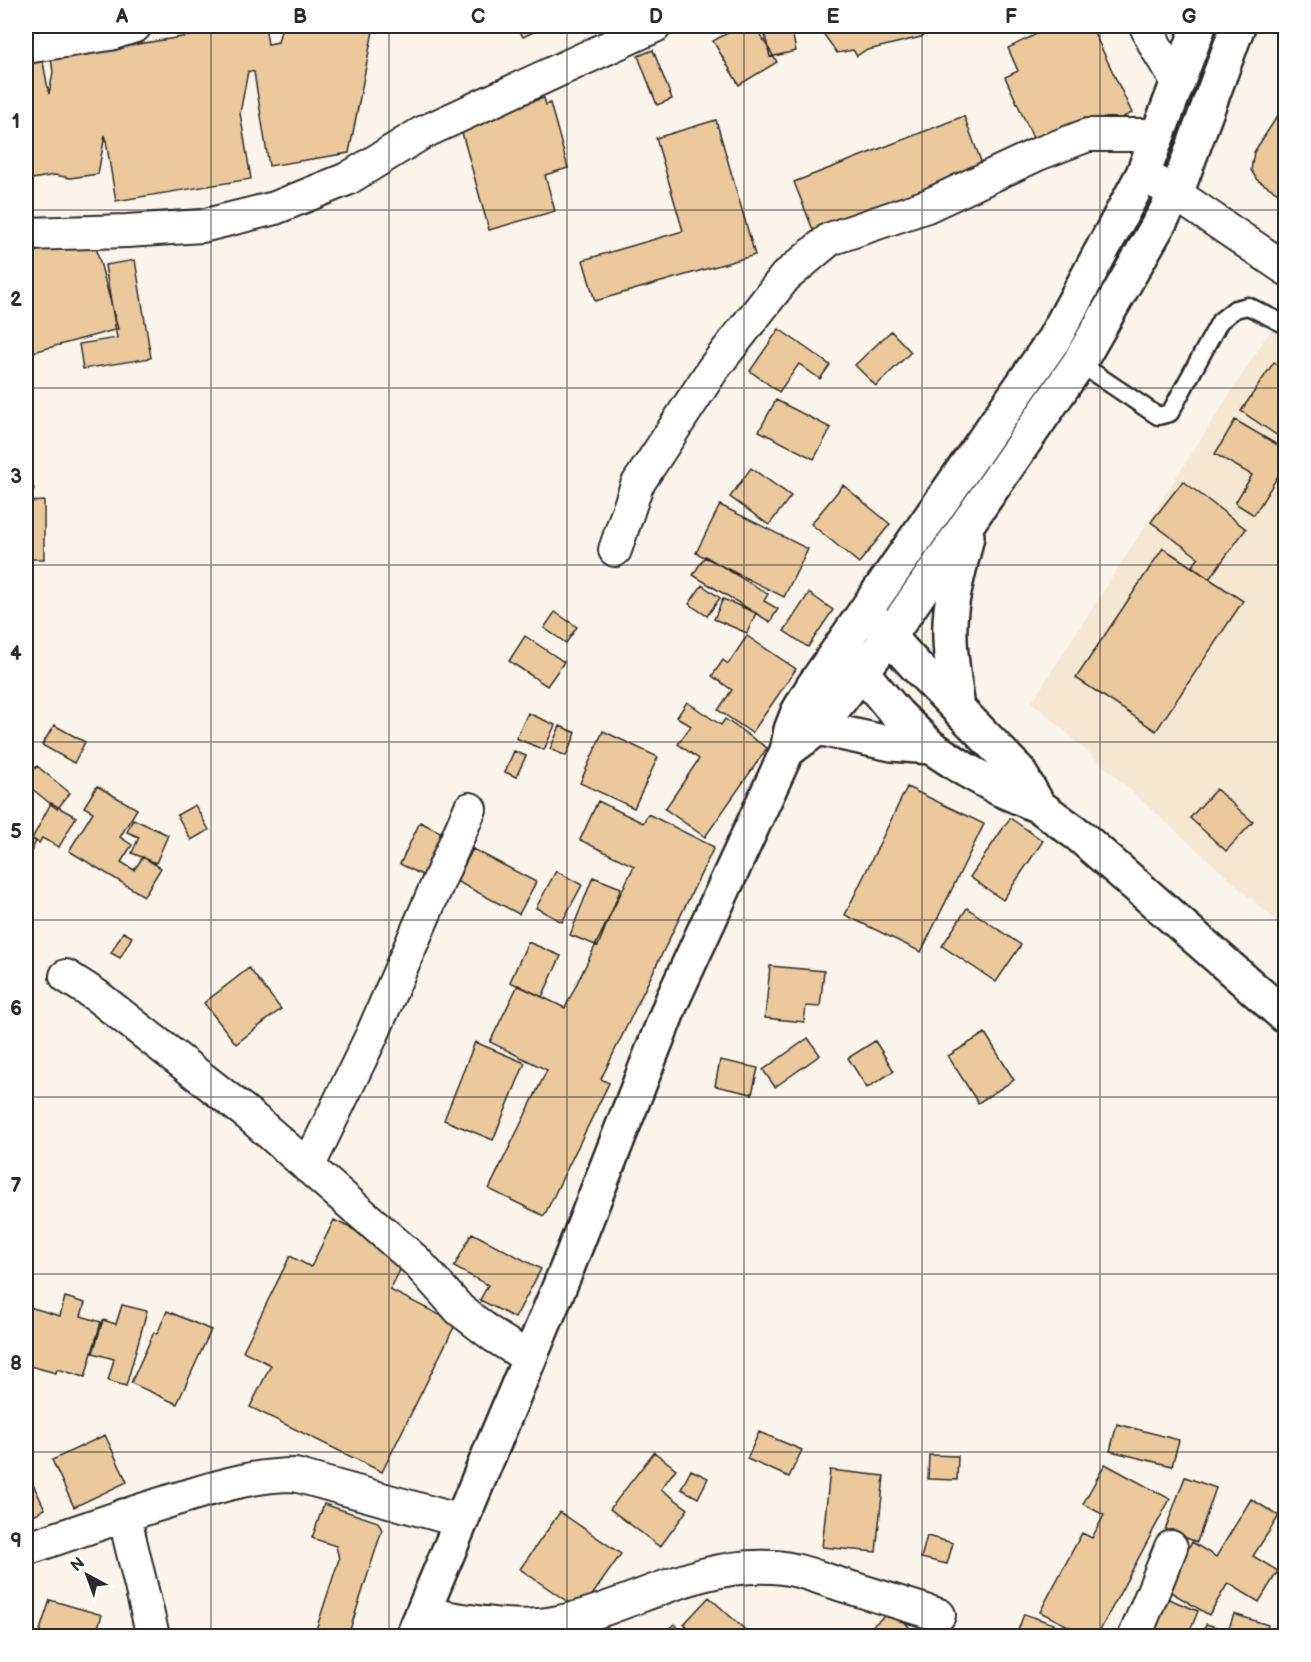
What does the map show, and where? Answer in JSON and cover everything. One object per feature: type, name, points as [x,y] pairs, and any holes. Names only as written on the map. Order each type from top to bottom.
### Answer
[{"type":"main road","points":[[417,1625],[566,1270],[672,1001],[787,751],[798,712],[840,646],[1054,339],[1143,174],[1199,26]]},
{"type":"main road","points":[[787,751],[818,728],[889,637],[1079,363],[1176,194],[1238,26]]},
{"type":"main road","points":[[958,709],[950,647],[951,610],[970,521]]},
{"type":"main road","points":[[866,609],[889,637],[1018,770],[1039,806]]},
{"type":"main road","points":[[840,646],[897,714],[931,747],[1000,789],[1039,806],[1080,836],[1286,1017]]},
{"type":"main road","points":[[818,728],[892,744],[931,747]]},
{"type":"street","points":[[26,47],[110,34],[135,26]]},
{"type":"street","points":[[26,234],[202,226],[275,208],[347,179],[422,133],[655,26]]},
{"type":"street","points":[[1146,26],[1177,81]]},
{"type":"street","points":[[615,550],[637,485],[713,369],[785,277],[830,239],[927,206],[1038,154],[1088,135],[1158,135]]},
{"type":"street","points":[[1143,174],[1286,269]]},
{"type":"street","points":[[308,1167],[372,1035],[470,809]]},
{"type":"street","points":[[66,976],[97,996],[249,1115],[416,1261],[460,1310],[494,1336],[529,1358]]},
{"type":"street","points":[[26,1549],[124,1515],[237,1481],[269,1475],[295,1476],[461,1521]]},
{"type":"street","points":[[124,1515],[153,1636]]},
{"type":"street","points":[[1135,1636],[1171,1546]]},
{"type":"street","points":[[417,1625],[550,1623],[579,1617],[690,1578],[728,1569],[772,1567],[797,1570],[939,1615]]},
{"type":"lane","points":[[1079,363],[1158,416],[1163,416],[1170,413],[1220,321],[1235,309],[1248,306],[1286,325]]},
{"type":"shaded area","points":[[1285,310],[1285,929],[1032,702]]},
{"type":"building","points":[[223,26],[265,26],[268,44],[278,42],[282,26],[374,26],[349,153],[269,166],[254,72],[248,71],[240,113],[251,179],[116,201],[105,135],[98,174],[70,178],[55,175],[26,180],[26,48],[40,46],[49,94],[53,72],[51,58],[194,35],[195,30]]},
{"type":"building","points":[[517,26],[546,26],[523,37]]},
{"type":"building","points":[[740,26],[755,26],[777,62],[739,85],[713,41]]},
{"type":"building","points":[[763,26],[791,26],[796,51],[770,57]]},
{"type":"building","points":[[818,26],[937,26],[921,37],[864,51],[857,56],[853,50],[837,53]]},
{"type":"building","points":[[1009,26],[1029,26],[1013,33]]},
{"type":"building","points":[[1038,26],[1091,26],[1132,113],[1041,155],[1005,77],[1018,71],[1008,48],[1041,32]]},
{"type":"building","points":[[653,50],[672,99],[657,105],[638,56]]},
{"type":"building","points":[[544,98],[546,105],[550,103],[568,168],[545,175],[555,211],[489,230],[459,122]]},
{"type":"building","points":[[1286,103],[1286,198],[1257,180],[1251,170],[1254,152]]},
{"type":"building","points":[[964,116],[988,180],[819,245],[794,182]]},
{"type":"building","points":[[716,120],[755,255],[595,301],[583,260],[683,231],[656,138]]},
{"type":"building","points":[[93,236],[118,329],[26,354],[26,254]]},
{"type":"building","points":[[135,260],[151,358],[83,369],[79,344],[117,338],[105,265]]},
{"type":"building","points":[[779,329],[830,365],[820,379],[799,364],[779,392],[750,371]]},
{"type":"building","points":[[891,331],[911,352],[876,386],[855,365]]},
{"type":"building","points":[[1274,362],[1286,370],[1286,426],[1278,436],[1241,411]]},
{"type":"building","points":[[776,400],[831,428],[814,459],[759,431]]},
{"type":"building","points":[[1235,420],[1286,450],[1286,463],[1254,515],[1235,503],[1252,475],[1215,454]]},
{"type":"building","points":[[26,464],[34,489],[26,492]]},
{"type":"building","points":[[751,468],[791,496],[769,525],[730,497]]},
{"type":"building","points":[[1183,481],[1246,529],[1209,579],[1192,566],[1199,558],[1151,522]]},
{"type":"building","points":[[843,485],[890,524],[859,563],[811,524]]},
{"type":"building","points":[[44,501],[44,559],[26,559],[26,502]]},
{"type":"building","points":[[720,505],[808,549],[784,597],[696,553]]},
{"type":"building","points":[[1163,548],[1243,601],[1156,731],[1076,678]]},
{"type":"building","points":[[705,556],[768,594],[764,601],[778,609],[770,622],[693,575]]},
{"type":"building","points":[[702,585],[720,598],[707,616],[689,604]]},
{"type":"building","points":[[809,593],[833,610],[808,647],[784,631]]},
{"type":"building","points":[[723,599],[756,613],[747,633],[714,619]]},
{"type":"building","points":[[555,612],[577,627],[566,643],[544,628]]},
{"type":"building","points":[[525,636],[564,662],[547,686],[509,661]]},
{"type":"building","points":[[747,636],[796,669],[752,733],[718,710],[732,690],[712,676],[723,660],[728,664]]},
{"type":"building","points":[[687,702],[721,725],[725,719],[767,748],[705,837],[665,809],[699,759],[678,744],[691,726],[677,717]]},
{"type":"building","points":[[528,713],[555,725],[544,750],[516,738]]},
{"type":"building","points":[[54,725],[85,742],[74,763],[42,745]]},
{"type":"building","points":[[560,726],[576,733],[566,756],[550,749]]},
{"type":"building","points":[[603,731],[658,757],[634,808],[580,783]]},
{"type":"building","points":[[514,751],[526,756],[516,777],[505,772]]},
{"type":"building","points":[[37,766],[70,793],[57,809],[26,784],[26,779]]},
{"type":"building","points":[[97,786],[137,809],[120,837],[132,845],[121,862],[134,870],[143,857],[161,868],[144,896],[69,851],[93,812],[84,807]]},
{"type":"building","points":[[907,787],[984,824],[921,952],[845,915]]},
{"type":"building","points":[[1216,789],[1253,822],[1226,851],[1190,818]]},
{"type":"building","points":[[598,801],[643,823],[648,814],[714,847],[601,1079],[609,1083],[544,1216],[489,1189],[547,1070],[490,1042],[518,985],[565,1008],[634,866],[580,840]]},
{"type":"building","points":[[51,803],[76,817],[59,847],[42,838],[39,843],[32,839]]},
{"type":"building","points":[[195,805],[209,830],[191,840],[177,815]]},
{"type":"building","points":[[1010,818],[1043,841],[1003,900],[970,877]]},
{"type":"building","points":[[133,819],[168,835],[156,863],[132,853],[139,837],[127,832]]},
{"type":"building","points":[[420,822],[448,836],[438,883],[400,864]]},
{"type":"building","points":[[26,835],[36,841],[26,862]]},
{"type":"building","points":[[473,849],[536,882],[519,914],[456,881]]},
{"type":"building","points":[[556,871],[582,885],[562,922],[536,908]]},
{"type":"building","points":[[593,877],[621,888],[598,946],[570,935]]},
{"type":"building","points":[[967,908],[1021,945],[996,982],[942,946]]},
{"type":"building","points":[[123,932],[132,937],[120,958],[111,953]]},
{"type":"building","points":[[528,942],[561,956],[542,997],[510,982]]},
{"type":"building","points":[[770,966],[824,971],[820,1007],[806,1006],[804,1022],[765,1018]]},
{"type":"building","points":[[249,968],[281,1009],[236,1044],[204,1003]]},
{"type":"building","points":[[985,1033],[1014,1080],[978,1103],[948,1056]]},
{"type":"building","points":[[808,1038],[820,1055],[775,1087],[763,1070]]},
{"type":"building","points":[[875,1041],[894,1071],[867,1088],[848,1058]]},
{"type":"building","points":[[475,1042],[525,1063],[493,1140],[444,1120]]},
{"type":"building","points":[[720,1060],[758,1068],[752,1094],[715,1086]]},
{"type":"building","points":[[334,1220],[407,1256],[390,1290],[456,1323],[382,1472],[250,1407],[271,1365],[243,1351],[290,1256],[311,1267]]},
{"type":"building","points":[[472,1233],[541,1269],[515,1318],[480,1300],[488,1285],[454,1267]]},
{"type":"building","points":[[65,1297],[85,1303],[81,1316],[101,1322],[85,1377],[57,1369],[56,1373],[26,1365],[26,1306],[60,1316]]},
{"type":"building","points":[[122,1305],[147,1311],[126,1386],[108,1381],[114,1359],[93,1353],[103,1320],[116,1324]]},
{"type":"building","points":[[167,1311],[211,1330],[177,1404],[131,1383],[154,1332],[157,1334]]},
{"type":"building","points":[[1117,1424],[1179,1440],[1172,1466],[1110,1451]]},
{"type":"building","points":[[759,1432],[802,1450],[789,1477],[747,1459]]},
{"type":"building","points":[[105,1435],[127,1482],[74,1507],[52,1460]]},
{"type":"building","points":[[654,1452],[676,1469],[661,1489],[688,1509],[660,1547],[610,1509]]},
{"type":"building","points":[[929,1455],[958,1456],[957,1480],[928,1479]]},
{"type":"building","points":[[1105,1464],[1170,1499],[1097,1636],[1088,1636],[1040,1612],[1082,1533],[1092,1538],[1104,1515],[1083,1504]]},
{"type":"building","points":[[26,1470],[45,1509],[26,1519]]},
{"type":"building","points":[[691,1470],[708,1478],[698,1498],[681,1489]]},
{"type":"building","points":[[830,1470],[884,1476],[876,1552],[822,1547]]},
{"type":"building","points":[[1185,1477],[1216,1488],[1197,1542],[1165,1530]]},
{"type":"building","points":[[1251,1499],[1279,1516],[1253,1556],[1278,1571],[1259,1602],[1228,1583],[1209,1615],[1164,1588],[1192,1542],[1216,1557]]},
{"type":"building","points":[[324,1504],[378,1522],[382,1530],[348,1636],[314,1636],[339,1559],[336,1546],[312,1538]]},
{"type":"building","points":[[560,1512],[621,1554],[581,1611],[520,1569]]},
{"type":"building","points":[[927,1536],[953,1543],[947,1564],[921,1558]]},
{"type":"building","points":[[1159,1595],[1198,1611],[1188,1636],[1142,1636]]},
{"type":"building","points":[[709,1597],[752,1636],[698,1636],[684,1624]]},
{"type":"building","points":[[50,1600],[102,1615],[95,1636],[38,1636]]},
{"type":"building","points":[[893,1609],[917,1636],[860,1636]]},
{"type":"building","points":[[1024,1614],[1089,1636],[1016,1636]]},
{"type":"building","points":[[1234,1614],[1268,1625],[1264,1636],[1226,1636]]},
{"type":"building","points":[[674,1624],[686,1636],[661,1636]]},
{"type":"building","points":[[1206,1624],[1226,1630],[1224,1636],[1202,1636]]}]
